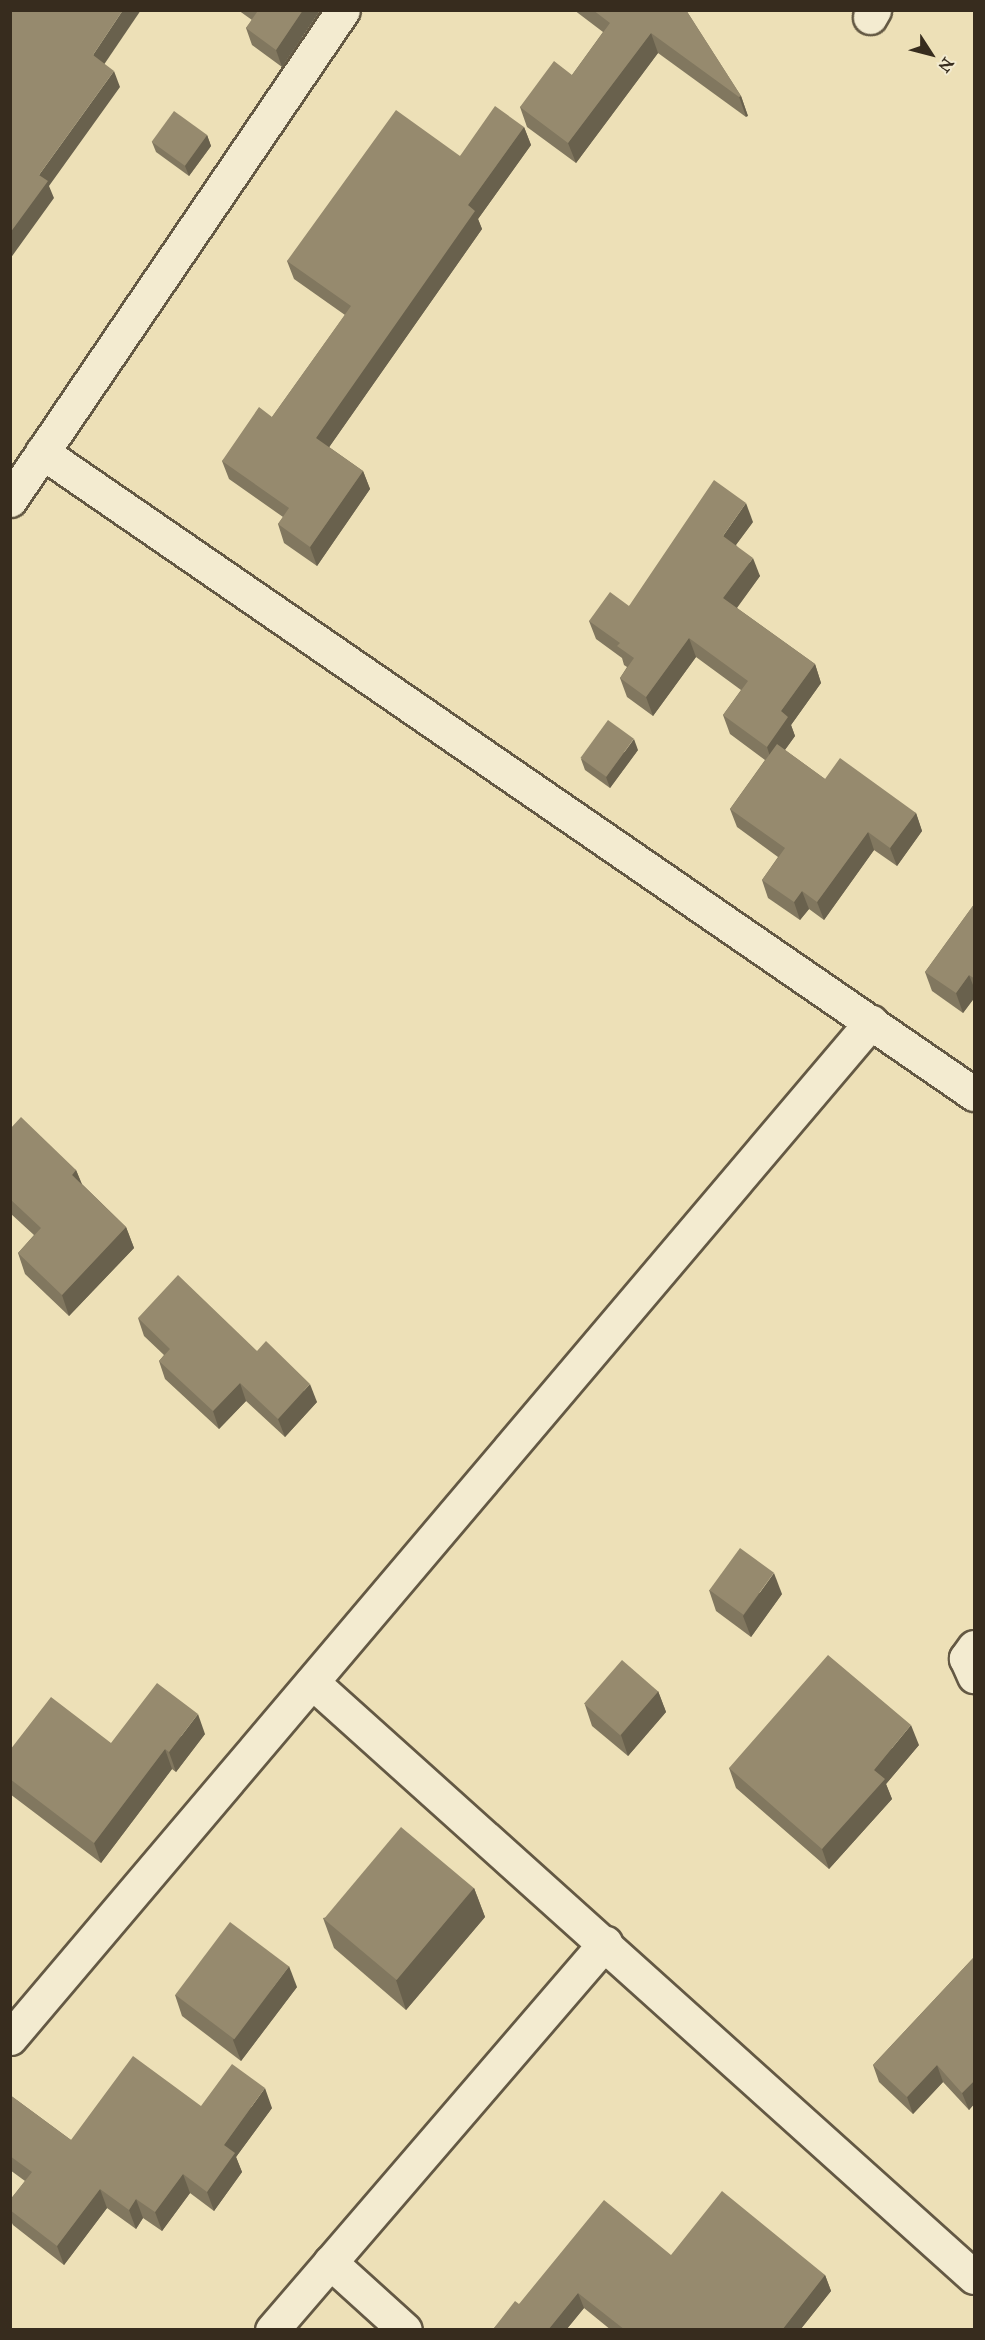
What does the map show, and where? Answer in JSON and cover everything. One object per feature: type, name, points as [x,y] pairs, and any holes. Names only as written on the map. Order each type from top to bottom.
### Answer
[{"type":"street","points":[[10,500],[343,10]]},
{"type":"street","points":[[42,452],[975,1094]]},
{"type":"street","points":[[10,2038],[871,1022]]},
{"type":"street","points":[[975,1647],[966,1659],[975,1676]]},
{"type":"street","points":[[312,1682],[975,2277]]},
{"type":"street","points":[[272,2330],[605,1943]]},
{"type":"street","points":[[330,2262],[405,2330]]},
{"type":"building","points":[[10,10],[123,10],[93,55],[114,71],[39,175],[48,181],[10,233]]},
{"type":"building","points":[[255,10],[303,10],[276,50],[246,28],[257,12]]},
{"type":"building","points":[[593,10],[686,10],[741,96],[739,97],[651,33],[568,143],[520,107],[554,61],[572,75],[610,23]]},
{"type":"building","points":[[495,106],[524,127],[468,205],[475,211],[316,438],[363,471],[310,547],[278,524],[289,508],[222,461],[259,407],[272,417],[351,306],[287,261],[396,110],[460,156]]},
{"type":"building","points":[[174,111],[207,135],[185,166],[152,142]]},
{"type":"building","points":[[714,480],[746,503],[723,536],[753,558],[723,598],[815,664],[781,711],[788,717],[767,747],[723,715],[748,681],[689,638],[646,697],[620,678],[634,658],[617,646],[620,643],[589,621],[610,592],[629,606]]},
{"type":"building","points":[[608,720],[634,739],[606,777],[580,758]]},
{"type":"building","points":[[777,744],[825,779],[840,758],[916,813],[890,848],[868,832],[817,902],[802,891],[794,902],[762,880],[785,848],[730,809]]},
{"type":"building","points":[[975,903],[975,979],[969,975],[956,993],[925,972]]},
{"type":"building","points":[[21,1117],[76,1170],[72,1175],[126,1227],[62,1295],[18,1253],[41,1228],[10,1199],[10,1129]]},
{"type":"building","points":[[178,1275],[257,1351],[266,1341],[310,1384],[278,1419],[240,1383],[213,1411],[159,1361],[170,1349],[138,1318]]},
{"type":"building","points":[[740,1548],[774,1573],[743,1615],[709,1590]]},
{"type":"building","points":[[828,1655],[911,1725],[874,1770],[885,1779],[822,1849],[729,1768]]},
{"type":"building","points":[[622,1660],[658,1691],[620,1735],[584,1704]]},
{"type":"building","points":[[157,1683],[198,1714],[169,1752],[165,1749],[94,1843],[10,1779],[10,1750],[51,1697],[111,1743]]},
{"type":"building","points":[[401,1827],[474,1888],[397,1980],[324,1919]]},
{"type":"building","points":[[230,1922],[289,1967],[234,2039],[175,1995]]},
{"type":"building","points":[[975,1956],[975,2080],[962,2093],[937,2065],[907,2097],[873,2065]]},
{"type":"building","points":[[133,2056],[201,2106],[232,2064],[265,2088],[224,2145],[235,2153],[207,2192],[183,2174],[155,2212],[136,2199],[129,2210],[100,2189],[57,2246],[10,2210],[10,2200],[32,2172],[10,2156],[10,2095],[71,2140]]},
{"type":"building","points":[[722,2191],[825,2275],[782,2330],[625,2330],[578,2293],[548,2330],[496,2330],[494,2328],[515,2301],[519,2304],[604,2200],[671,2255]]}]
